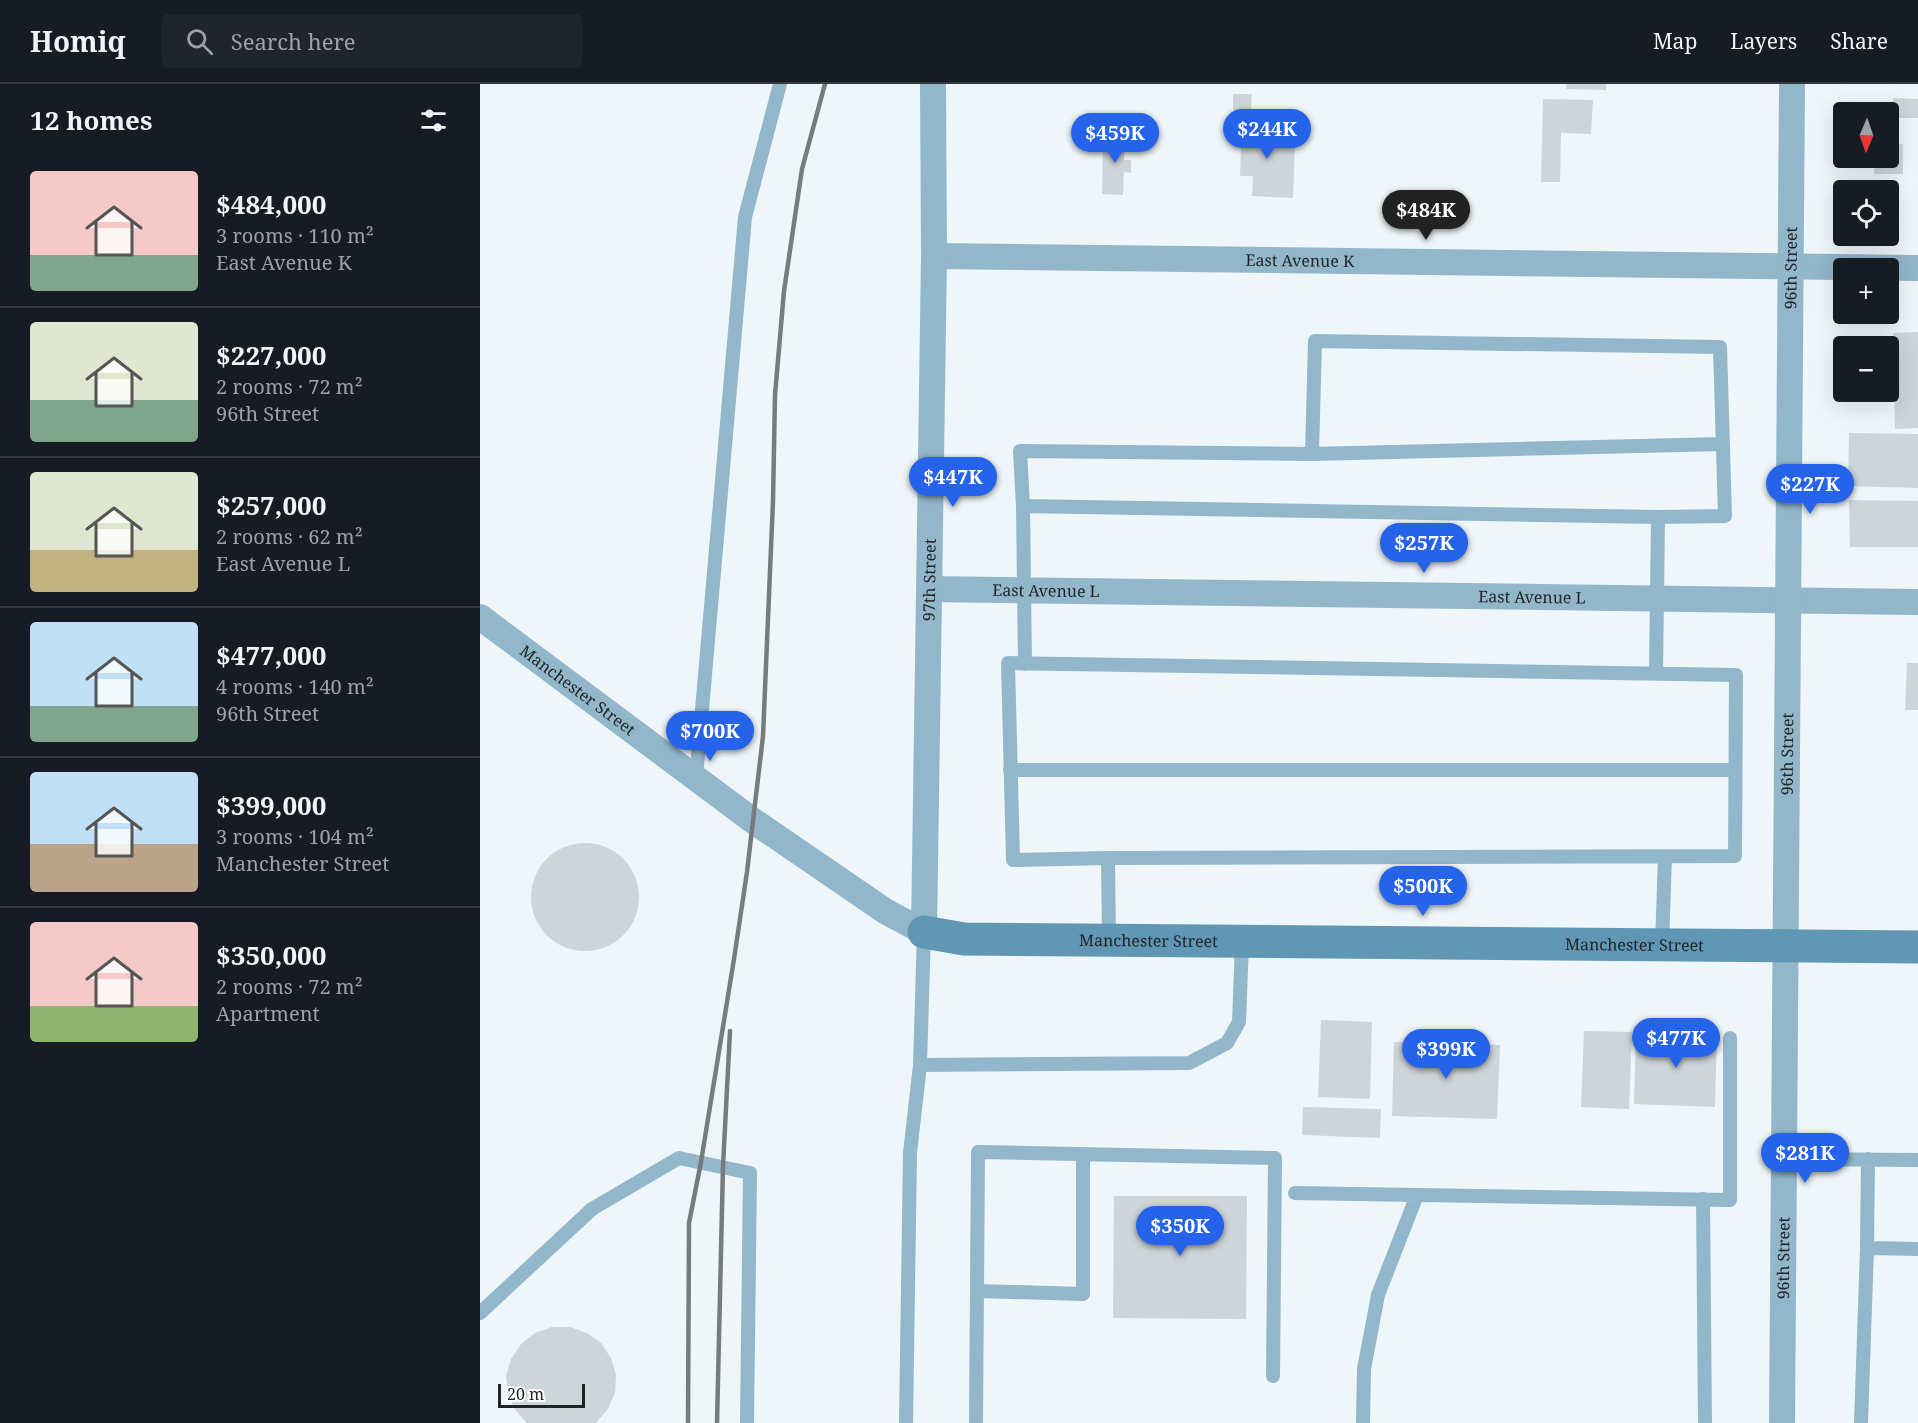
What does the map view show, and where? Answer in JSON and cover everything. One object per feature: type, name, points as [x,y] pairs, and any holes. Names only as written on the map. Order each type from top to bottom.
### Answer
[{"type":"street","name":"97th Street","points":[[924,932],[934,256],[933,84]]},
{"type":"street","name":"96th Street","points":[[1782,1423],[1792,84]]},
{"type":"street","name":"East Avenue K","points":[[934,256],[1918,268]]},
{"type":"street","name":"East Avenue L","points":[[930,589],[1918,602]]},
{"type":"street","name":"Manchester Street","points":[[480,617],[752,820],[885,911],[924,932],[964,939],[1918,947]]},
{"type":"lane","points":[[696,778],[745,217],[780,84]]},
{"type":"lane","points":[[1023,506],[1658,517],[1725,516],[1720,347],[1315,341],[1312,454]]},
{"type":"lane","points":[[1025,664],[1020,451],[1312,454],[1723,444]]},
{"type":"lane","points":[[1656,674],[1658,517]]},
{"type":"lane","points":[[1008,663],[1656,674],[1736,675],[1734,856],[1012,860],[1008,663]]},
{"type":"lane","points":[[1010,770],[1735,770]]},
{"type":"lane","points":[[1662,945],[1665,856]]},
{"type":"lane","points":[[1108,858],[1109,941]]},
{"type":"lane","points":[[906,1423],[910,1153],[920,1065],[924,932]]},
{"type":"lane","points":[[920,1065],[1189,1063],[1227,1043],[1239,1022],[1242,942]]},
{"type":"lane","points":[[1295,1193],[1730,1200],[1730,1038]]},
{"type":"lane","points":[[976,1423],[978,1152],[1275,1158],[1273,1376]]},
{"type":"lane","points":[[977,1291],[1083,1294],[1083,1154]]},
{"type":"lane","points":[[480,1313],[592,1209],[679,1158],[750,1173],[747,1423]]},
{"type":"lane","points":[[1783,1159],[1918,1160]]},
{"type":"lane","points":[[1861,1423],[1868,1159]]},
{"type":"lane","points":[[1363,1423],[1364,1369],[1378,1294],[1417,1195]]},
{"type":"lane","points":[[1703,1199],[1705,1423]]},
{"type":"lane","points":[[1867,1248],[1918,1249]]},
{"type":"building","points":[[1566,84],[1606,84],[1606,90],[1566,89]]},
{"type":"building","points":[[1233,94],[1252,94],[1251,111],[1233,111]]},
{"type":"building","points":[[1893,98],[1918,99],[1918,118],[1899,118],[1899,102],[1893,102]]},
{"type":"building","points":[[1543,99],[1593,100],[1591,134],[1561,133],[1560,182],[1541,182]]},
{"type":"building","points":[[1242,116],[1262,117],[1262,124],[1275,125],[1275,142],[1295,143],[1293,198],[1252,196],[1253,176],[1240,176]]},
{"type":"building","points":[[1114,130],[1125,130],[1124,160],[1131,160],[1131,173],[1124,172],[1123,195],[1102,194],[1103,139],[1114,139]]},
{"type":"building","points":[[1899,144],[1903,144],[1903,174],[1874,174],[1874,168],[1899,168]]},
{"type":"building","points":[[1918,332],[1918,428],[1895,429],[1894,402],[1899,402],[1899,336],[1893,336],[1893,333]]},
{"type":"building","points":[[1849,433],[1918,434],[1918,488],[1848,486]]},
{"type":"building","points":[[1849,500],[1918,501],[1918,547],[1850,547]]},
{"type":"building","points":[[1907,663],[1918,663],[1918,710],[1905,710]]},
{"type":"building","points":[[585,843],[606,847],[623,859],[635,876],[639,897],[635,918],[623,935],[606,947],[585,951],[564,947],[547,935],[535,918],[531,897],[535,876],[547,859],[564,847]]},
{"type":"building","points":[[1321,1020],[1372,1022],[1370,1099],[1318,1097]]},
{"type":"building","points":[[1584,1031],[1632,1032],[1629,1109],[1581,1107]]},
{"type":"building","points":[[1636,1031],[1717,1033],[1715,1107],[1634,1104]]},
{"type":"building","points":[[1394,1042],[1500,1045],[1497,1119],[1392,1116]]},
{"type":"building","points":[[1303,1107],[1381,1109],[1380,1138],[1302,1135]]},
{"type":"building","points":[[1114,1196],[1247,1196],[1246,1319],[1113,1318]]},
{"type":"building","points":[[552,1327],[570,1327],[587,1333],[601,1343],[611,1358],[616,1375],[615,1393],[608,1409],[596,1423],[527,1423],[516,1411],[508,1395],[506,1376],[511,1359],[521,1344],[535,1333]]},
{"type":"railway","points":[[688,1423],[689,1223],[734,959],[763,736],[775,395],[784,291],[802,169],[825,84]]},
{"type":"railway","points":[[717,1423],[723,1166],[730,1031]]}]
